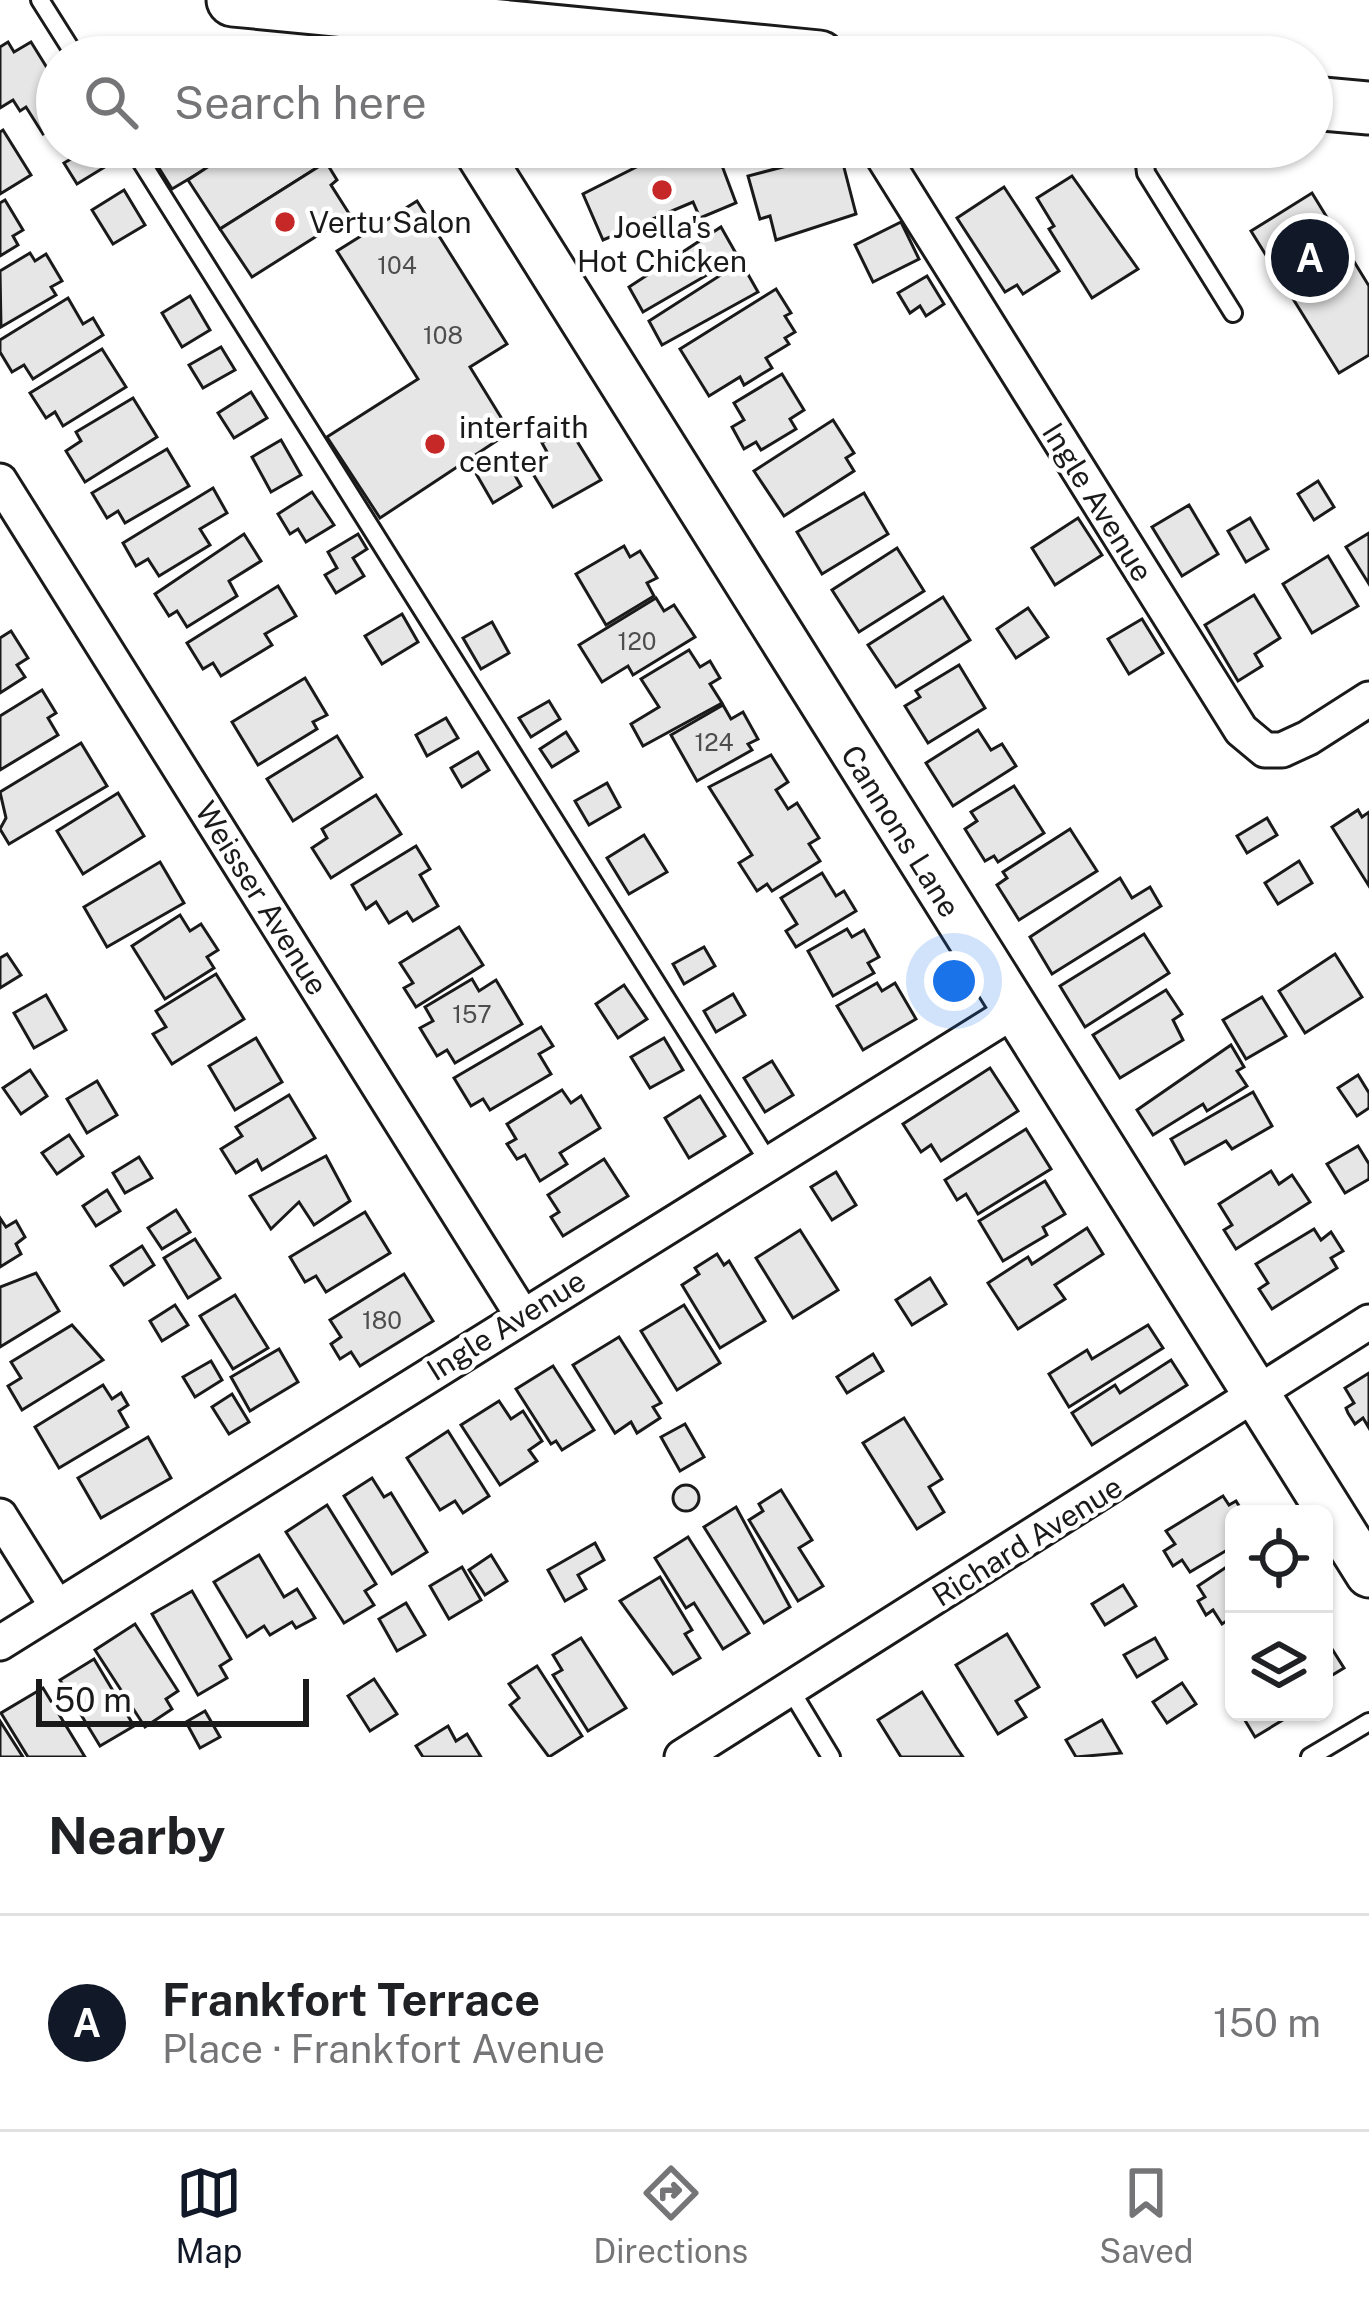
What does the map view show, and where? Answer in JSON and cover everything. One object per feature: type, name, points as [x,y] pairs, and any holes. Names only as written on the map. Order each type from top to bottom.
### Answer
[{"type":"main road","points":[[233,0],[398,24],[530,36]]},
{"type":"main road","points":[[1333,105],[1369,108]]},
{"type":"main road","name":"Cannons Lane","points":[[489,168],[1369,1574]]},
{"type":"street","name":"Ingle Avenue","points":[[890,168],[1241,730],[1265,750],[1282,750],[1369,699]]},
{"type":"street","name":"Weisser Avenue","points":[[0,481],[522,1316]]},
{"type":"street","name":"Ingle Avenue","points":[[0,1642],[1014,1011]]},
{"type":"street","name":"Richard Avenue","points":[[682,1757],[1369,1322]]},
{"type":"street","points":[[0,1516],[57,1607]]},
{"type":"lane","points":[[40,0],[63,36]]},
{"type":"lane","points":[[145,168],[768,1161]]},
{"type":"lane","points":[[1145,168],[1232,313]]},
{"type":"lane","points":[[790,1689],[831,1757]]},
{"type":"lane","points":[[1310,1757],[1369,1722]]},
{"type":"building","points":[[8,42],[14,52],[31,42],[36,50],[36,123],[26,107],[20,111],[13,100],[0,108],[0,47]]},
{"type":"building","points":[[3,130],[31,175],[0,194],[0,132]]},
{"type":"building","points":[[67,168],[103,168],[77,184]]},
{"type":"building","points":[[159,168],[207,168],[172,189]]},
{"type":"building","points":[[206,168],[317,168],[220,229],[188,180]]},
{"type":"building","name":"Vertu Salon","points":[[317,168],[330,168],[337,180],[331,185],[350,215],[252,277],[220,229]]},
{"type":"building","name":"Joella's Hot Chicken","points":[[634,168],[723,168],[736,203],[700,218],[693,202],[603,240],[583,194]]},
{"type":"building","points":[[779,168],[844,168],[856,214],[776,240],[770,216],[760,219],[748,176]]},
{"type":"building","points":[[1072,176],[1138,269],[1092,298],[1049,229],[1054,226],[1037,198]]},
{"type":"building","points":[[1004,187],[1059,271],[1023,294],[1017,285],[1005,292],[957,218]]},
{"type":"building","points":[[124,190],[145,225],[113,244],[92,210]]},
{"type":"building","points":[[1312,193],[1369,286],[1369,355],[1339,373],[1251,231]]},
{"type":"building","points":[[5,200],[23,230],[13,236],[18,245],[0,256],[0,203]]},
{"type":"building","points":[[417,201],[507,344],[470,367],[510,432],[380,518],[327,437],[418,379],[337,251]]},
{"type":"building","points":[[901,222],[919,259],[873,282],[855,245]]},
{"type":"building","points":[[721,227],[738,257],[643,312],[629,287]]},
{"type":"building","points":[[30,253],[35,261],[46,254],[62,281],[51,287],[56,295],[1,327],[0,271]]},
{"type":"building","points":[[741,262],[758,292],[662,345],[649,321]]},
{"type":"building","points":[[927,276],[944,304],[926,316],[920,306],[910,313],[898,293]]},
{"type":"building","points":[[776,289],[791,313],[785,316],[795,332],[785,338],[789,344],[766,358],[772,368],[744,385],[740,377],[709,396],[680,349]]},
{"type":"building","points":[[190,296],[210,330],[182,347],[162,313]]},
{"type":"building","points":[[68,298],[83,324],[93,318],[103,335],[33,379],[24,365],[12,372],[0,352],[0,340]]},
{"type":"building","points":[[221,347],[235,370],[203,388],[189,365]]},
{"type":"building","points":[[102,349],[126,387],[63,426],[55,412],[46,418],[30,393]]},
{"type":"building","points":[[782,374],[804,410],[790,419],[796,429],[761,450],[756,442],[744,449],[732,427],[744,420],[734,403]]},
{"type":"building","points":[[251,392],[267,418],[234,438],[218,413]]},
{"type":"building","points":[[133,398],[157,437],[85,482],[66,451],[81,441],[76,432]]},
{"type":"building","points":[[833,420],[854,453],[846,458],[854,471],[784,516],[754,471]]},
{"type":"building","points":[[567,425],[601,480],[553,507],[527,464],[547,452],[542,443]]},
{"type":"building","points":[[281,440],[301,475],[271,492],[252,457]]},
{"type":"building","points":[[167,449],[189,486],[125,523],[118,511],[107,518],[92,493]]},
{"type":"building","points":[[503,454],[521,486],[493,503],[474,470]]},
{"type":"building","points":[[1318,481],[1334,507],[1314,520],[1298,494]]},
{"type":"building","points":[[213,488],[227,513],[200,529],[210,545],[159,576],[148,559],[136,566],[123,543]]},
{"type":"building","points":[[312,492],[334,525],[306,542],[298,529],[290,534],[278,514]]},
{"type":"building","points":[[864,493],[888,534],[822,574],[797,532]]},
{"type":"building","points":[[1189,505],[1218,554],[1182,576],[1152,527]]},
{"type":"building","points":[[1078,518],[1102,555],[1055,585],[1032,548]]},
{"type":"building","points":[[1250,518],[1268,549],[1246,562],[1228,531]]},
{"type":"building","points":[[1369,533],[1369,584],[1346,547]]},
{"type":"building","points":[[244,534],[261,561],[229,581],[237,596],[187,627],[177,611],[169,616],[155,594]]},
{"type":"building","points":[[358,534],[367,549],[353,558],[364,576],[336,593],[325,575],[337,568],[328,552]]},
{"type":"building","points":[[624,546],[630,557],[640,551],[657,578],[647,583],[654,596],[606,625],[576,574]]},
{"type":"building","points":[[897,548],[924,591],[859,632],[832,590]]},
{"type":"building","points":[[1328,556],[1358,606],[1312,633],[1283,584]]},
{"type":"building","points":[[278,586],[296,616],[265,634],[272,645],[221,676],[213,663],[203,669],[187,643]]},
{"type":"building","points":[[1254,595],[1280,638],[1255,654],[1262,666],[1238,681],[1205,625]]},
{"type":"building","points":[[943,597],[970,640],[896,687],[868,645]]},
{"type":"building","points":[[656,598],[664,611],[674,605],[695,637],[633,675],[628,666],[602,682],[579,645]]},
{"type":"building","points":[[1028,608],[1048,637],[1016,658],[997,629]]},
{"type":"building","points":[[402,614],[418,642],[382,664],[365,636]]},
{"type":"building","points":[[1142,619],[1163,653],[1129,674],[1108,639]]},
{"type":"building","points":[[492,622],[509,653],[481,669],[463,638]]},
{"type":"building","points":[[11,631],[28,658],[17,665],[25,677],[0,693],[0,638]]},
{"type":"building","points":[[689,650],[700,667],[710,661],[720,678],[710,684],[722,703],[643,746],[631,724],[659,707],[641,679]]},
{"type":"building","points":[[959,665],[985,708],[928,743],[905,706],[920,697],[916,691]]},
{"type":"building","points":[[305,678],[327,715],[313,722],[317,729],[258,765],[232,722]]},
{"type":"building","points":[[42,690],[56,713],[48,718],[58,735],[0,770],[0,716]]},
{"type":"building","points":[[549,701],[560,719],[531,737],[519,718]]},
{"type":"building","points":[[723,705],[731,719],[743,712],[758,739],[748,744],[752,750],[697,781],[671,735]]},
{"type":"building","points":[[446,718],[458,738],[427,756],[416,735]]},
{"type":"building","points":[[978,730],[991,750],[1002,744],[1016,766],[953,806],[926,763]]},
{"type":"building","points":[[566,732],[578,751],[552,767],[540,749]]},
{"type":"building","points":[[337,736],[362,777],[293,821],[267,779]]},
{"type":"building","points":[[81,743],[107,786],[9,844],[0,829],[6,818],[0,792]]},
{"type":"building","points":[[478,752],[489,770],[462,787],[451,768]]},
{"type":"building","points":[[771,755],[788,782],[776,790],[788,809],[797,803],[819,838],[809,844],[820,861],[772,891],[767,884],[757,891],[739,863],[752,855],[709,787]]},
{"type":"building","points":[[607,783],[620,807],[589,825],[575,801]]},
{"type":"building","points":[[1014,786],[1044,833],[998,862],[994,856],[985,861],[965,829],[977,821],[971,812]]},
{"type":"building","points":[[118,793],[144,836],[83,874],[57,831]]},
{"type":"building","points":[[376,795],[401,834],[331,878],[312,848],[327,838],[322,829]]},
{"type":"building","points":[[1358,810],[1362,817],[1369,812],[1369,886],[1332,827]]},
{"type":"building","points":[[1267,818],[1277,835],[1247,853],[1237,836]]},
{"type":"building","points":[[1070,829],[1097,871],[1019,920],[997,885],[1007,878],[1003,872]]},
{"type":"building","points":[[644,835],[667,872],[629,894],[607,858]]},
{"type":"building","points":[[416,846],[430,869],[420,875],[438,906],[413,921],[407,912],[389,923],[376,902],[366,909],[352,885]]},
{"type":"building","points":[[1299,861],[1312,883],[1278,904],[1265,883]]},
{"type":"building","points":[[160,862],[184,903],[107,947],[84,907]]},
{"type":"building","points":[[822,873],[836,896],[844,891],[856,911],[796,947],[786,931],[797,924],[781,898]]},
{"type":"building","points":[[1120,878],[1132,898],[1150,887],[1161,906],[1052,974],[1030,937]]},
{"type":"building","points":[[180,915],[190,931],[201,924],[218,950],[207,957],[214,968],[165,999],[132,946]]},
{"type":"building","points":[[459,927],[483,965],[416,1007],[404,988],[413,983],[400,963]]},
{"type":"building","points":[[847,929],[852,937],[864,930],[879,957],[868,963],[874,973],[833,996],[808,951]]},
{"type":"building","points":[[1144,934],[1169,973],[1085,1027],[1060,986]]},
{"type":"building","points":[[704,947],[715,966],[684,984],[673,964]]},
{"type":"building","points":[[7,954],[21,975],[0,988],[0,958]]},
{"type":"building","points":[[1335,954],[1362,997],[1305,1033],[1279,991]]},
{"type":"building","points":[[216,974],[244,1019],[172,1064],[153,1034],[166,1027],[156,1011]]},
{"type":"building","points":[[472,979],[479,991],[496,980],[522,1024],[455,1063],[447,1050],[437,1056],[420,1028],[433,1021],[425,1007]]},
{"type":"building","points":[[877,983],[882,991],[895,983],[916,1019],[863,1050],[837,1006]]},
{"type":"building","points":[[624,985],[647,1019],[618,1038],[596,1004]]},
{"type":"building","points":[[1166,990],[1182,1014],[1173,1020],[1183,1040],[1120,1078],[1093,1035]]},
{"type":"building","points":[[733,994],[745,1015],[716,1032],[704,1011]]},
{"type":"building","points":[[46,995],[66,1030],[34,1048],[14,1013]]},
{"type":"building","points":[[1262,997],[1286,1036],[1246,1059],[1223,1020]]},
{"type":"building","points":[[541,1027],[553,1046],[539,1054],[551,1074],[490,1110],[483,1099],[471,1106],[454,1078]]},
{"type":"building","points":[[256,1038],[282,1082],[235,1110],[209,1066]]},
{"type":"building","points":[[664,1038],[683,1070],[650,1088],[631,1057]]},
{"type":"building","points":[[1231,1045],[1244,1067],[1237,1071],[1247,1086],[1207,1111],[1203,1104],[1153,1135],[1137,1110]]},
{"type":"building","points":[[772,1061],[793,1095],[765,1112],[744,1078]]},
{"type":"building","points":[[990,1068],[1018,1111],[941,1161],[931,1145],[921,1152],[903,1124]]},
{"type":"building","points":[[30,1070],[47,1096],[21,1114],[3,1088]]},
{"type":"building","points":[[1358,1075],[1369,1093],[1369,1108],[1357,1116],[1338,1088]]},
{"type":"building","points":[[97,1081],[117,1115],[87,1133],[67,1099]]},
{"type":"building","points":[[562,1090],[571,1103],[581,1096],[600,1128],[560,1153],[567,1164],[540,1181],[525,1155],[517,1159],[507,1144],[516,1139],[507,1124]]},
{"type":"building","points":[[1253,1092],[1272,1126],[1232,1149],[1226,1141],[1185,1164],[1171,1139]]},
{"type":"building","points":[[289,1095],[315,1138],[262,1170],[257,1160],[236,1173],[221,1149],[242,1136],[236,1127]]},
{"type":"building","points":[[700,1096],[725,1136],[689,1158],[665,1118]]},
{"type":"building","points":[[1026,1129],[1051,1169],[978,1214],[966,1194],[957,1200],[945,1180]]},
{"type":"building","points":[[69,1135],[83,1156],[57,1174],[42,1153]]},
{"type":"building","points":[[1358,1146],[1369,1164],[1369,1179],[1345,1193],[1327,1164]]},
{"type":"building","points":[[326,1156],[350,1201],[314,1225],[299,1202],[271,1229],[250,1196]]},
{"type":"building","points":[[139,1157],[152,1178],[125,1193],[113,1173]]},
{"type":"building","points":[[604,1159],[628,1196],[563,1236],[551,1217],[559,1212],[548,1195]]},
{"type":"building","points":[[1271,1171],[1279,1184],[1292,1175],[1310,1202],[1236,1249],[1224,1230],[1232,1225],[1219,1204]]},
{"type":"building","points":[[836,1172],[856,1205],[832,1220],[811,1187]]},
{"type":"building","points":[[1045,1181],[1065,1214],[1043,1227],[1047,1235],[1003,1261],[979,1221]]},
{"type":"building","points":[[107,1190],[120,1211],[96,1226],[83,1206]]},
{"type":"building","points":[[176,1210],[190,1232],[162,1249],[148,1228]]},
{"type":"building","points":[[365,1212],[390,1253],[326,1292],[316,1276],[305,1282],[290,1257]]},
{"type":"building","points":[[0,1218],[6,1227],[16,1221],[25,1237],[16,1244],[21,1254],[0,1267]]},
{"type":"building","points":[[1087,1228],[1103,1254],[1055,1285],[1065,1299],[1018,1329],[988,1283],[1028,1257],[1032,1264]]},
{"type":"building","points":[[1314,1229],[1321,1240],[1331,1232],[1343,1251],[1331,1258],[1337,1268],[1272,1309],[1259,1289],[1268,1283],[1256,1264]]},
{"type":"building","points":[[800,1230],[838,1290],[793,1318],[756,1258]]},
{"type":"building","points":[[195,1239],[220,1278],[188,1298],[164,1258]]},
{"type":"building","points":[[142,1246],[154,1265],[124,1285],[111,1266]]},
{"type":"building","points":[[717,1254],[724,1265],[729,1261],[765,1321],[720,1348],[682,1285],[699,1274],[695,1268]]},
{"type":"building","points":[[36,1273],[59,1311],[0,1347],[0,1287]]},
{"type":"building","points":[[404,1274],[433,1321],[360,1366],[351,1352],[340,1359],[331,1344],[341,1337],[330,1320]]},
{"type":"building","points":[[930,1278],[946,1304],[912,1325],[896,1300]]},
{"type":"building","points":[[235,1295],[268,1348],[233,1369],[200,1316]]},
{"type":"building","points":[[175,1305],[188,1325],[162,1341],[150,1321]]},
{"type":"building","points":[[684,1305],[720,1363],[677,1390],[641,1331]]},
{"type":"building","points":[[72,1325],[103,1360],[22,1410],[8,1386],[21,1378],[11,1362]]},
{"type":"building","points":[[1148,1325],[1163,1348],[1069,1407],[1049,1374],[1087,1350],[1092,1359]]},
{"type":"building","points":[[619,1337],[661,1403],[653,1407],[660,1418],[637,1433],[631,1422],[615,1433],[573,1365]]},
{"type":"building","points":[[279,1349],[298,1382],[250,1411],[231,1377]]},
{"type":"building","points":[[873,1354],[883,1371],[847,1393],[837,1377]]},
{"type":"building","points":[[1171,1360],[1187,1385],[1092,1445],[1072,1413],[1115,1385],[1120,1393]]},
{"type":"building","points":[[211,1361],[222,1380],[195,1397],[183,1377]]},
{"type":"building","points":[[553,1366],[594,1430],[562,1450],[556,1441],[551,1444],[516,1389]]},
{"type":"building","points":[[1369,1373],[1369,1428],[1363,1418],[1355,1424],[1348,1413],[1346,1408],[1354,1403],[1345,1388]]},
{"type":"building","points":[[103,1385],[112,1399],[121,1393],[128,1405],[119,1411],[128,1427],[59,1468],[35,1427]]},
{"type":"building","points":[[232,1394],[249,1422],[229,1434],[212,1407]]},
{"type":"building","points":[[499,1401],[511,1419],[523,1411],[542,1441],[529,1450],[537,1461],[500,1485],[461,1425]]},
{"type":"building","points":[[904,1418],[942,1479],[929,1487],[944,1512],[917,1529],[863,1443]]},
{"type":"building","points":[[685,1424],[704,1457],[680,1471],[661,1437]]},
{"type":"building","points":[[448,1431],[489,1496],[463,1513],[455,1501],[440,1510],[407,1458]]},
{"type":"building","points":[[148,1437],[171,1478],[101,1518],[78,1478]]},
{"type":"building","points":[[372,1478],[384,1497],[391,1493],[427,1552],[392,1574],[344,1496]]},
{"type":"building","points":[[686,1485],[696,1488],[696,1508],[686,1511],[676,1508],[673,1498],[676,1488]]},
{"type":"building","points":[[781,1490],[812,1540],[799,1548],[823,1586],[798,1601],[749,1520],[763,1511],[759,1504]]},
{"type":"building","points":[[1223,1496],[1229,1505],[1225,1505],[1225,1551],[1190,1572],[1182,1560],[1173,1566],[1164,1551],[1175,1544],[1166,1531]]},
{"type":"building","points":[[327,1505],[376,1584],[365,1591],[374,1605],[344,1623],[286,1532]]},
{"type":"building","points":[[736,1507],[790,1607],[764,1623],[704,1527]]},
{"type":"building","points":[[688,1537],[749,1633],[723,1649],[694,1603],[686,1608],[655,1558]]},
{"type":"building","points":[[595,1543],[604,1560],[578,1575],[586,1589],[565,1601],[548,1570]]},
{"type":"building","points":[[259,1555],[284,1597],[297,1589],[315,1618],[296,1628],[292,1622],[270,1635],[264,1626],[247,1637],[214,1582]]},
{"type":"building","points":[[491,1555],[507,1581],[485,1595],[469,1570]]},
{"type":"building","points":[[462,1567],[481,1600],[449,1619],[430,1586]]},
{"type":"building","points":[[1225,1568],[1225,1622],[1213,1610],[1206,1615],[1198,1601],[1205,1597],[1198,1586]]},
{"type":"building","points":[[660,1577],[692,1630],[685,1634],[700,1658],[673,1674],[620,1601]]},
{"type":"building","points":[[1123,1585],[1136,1606],[1105,1625],[1092,1604]]},
{"type":"building","points":[[192,1591],[231,1659],[220,1666],[227,1678],[198,1695],[152,1614]]},
{"type":"building","points":[[406,1603],[425,1635],[397,1651],[379,1619]]},
{"type":"building","points":[[135,1624],[178,1691],[166,1699],[172,1709],[145,1727],[95,1650]]},
{"type":"building","points":[[1007,1634],[1039,1687],[1016,1701],[1026,1717],[998,1734],[956,1665]]},
{"type":"building","points":[[581,1638],[626,1708],[588,1731],[553,1675],[562,1670],[553,1655]]},
{"type":"building","points":[[1155,1638],[1167,1659],[1137,1677],[1124,1655]]},
{"type":"building","points":[[1333,1651],[1344,1668],[1333,1675]]},
{"type":"building","points":[[94,1659],[134,1726],[100,1746],[60,1680]]},
{"type":"building","points":[[537,1666],[582,1736],[549,1757],[510,1705],[519,1698],[509,1684]]},
{"type":"building","points":[[374,1679],[397,1714],[370,1731],[348,1696]]},
{"type":"building","points":[[1182,1683],[1196,1704],[1167,1723],[1153,1702]]},
{"type":"building","points":[[43,1688],[85,1757],[28,1757],[1,1713]]},
{"type":"building","points":[[922,1692],[963,1757],[901,1757],[878,1720]]},
{"type":"building","points":[[205,1711],[220,1737],[200,1748],[186,1722]]},
{"type":"building","points":[[1102,1720],[1121,1753],[1076,1757],[1066,1740]]},
{"type":"building","points":[[0,1721],[23,1757],[0,1757]]},
{"type":"building","points":[[1245,1721],[1281,1721],[1255,1737]]},
{"type":"building","points":[[448,1726],[456,1741],[467,1734],[481,1757],[423,1757],[416,1746]]},
{"type":"place","name":"Joella's Hot Chicken","points":[[662,190]]},
{"type":"place","name":"Vertu Salon","points":[[285,222]]},
{"type":"place","name":"Frankfort Terrace","points":[[1310,258]]},
{"type":"place","name":"interfaith center","points":[[435,444]]}]
